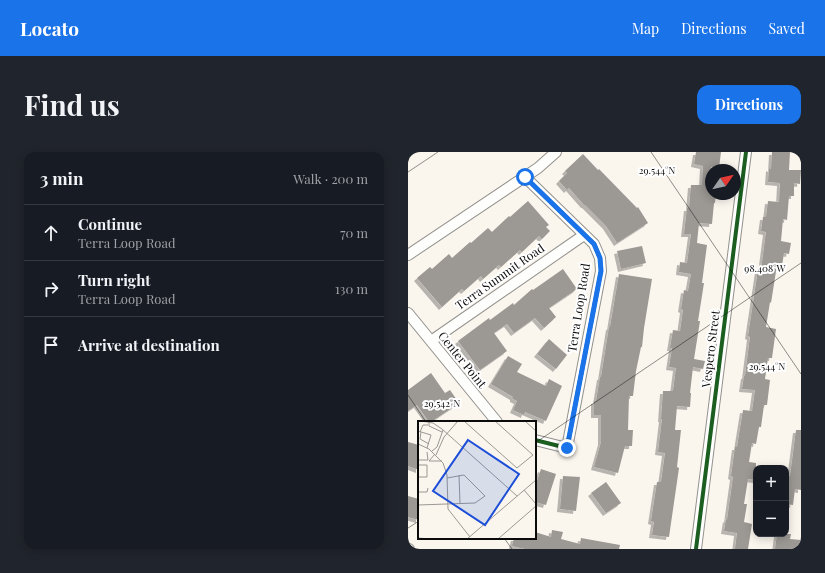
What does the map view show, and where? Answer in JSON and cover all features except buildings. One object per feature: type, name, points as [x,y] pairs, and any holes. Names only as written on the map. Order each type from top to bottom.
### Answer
[{"type":"street","points":[[408,256],[538,168],[556,152]]},
{"type":"street","name":"Vespero Street","points":[[696,549],[746,152]]},
{"type":"street","name":"Terra Loop Road","points":[[525,177],[594,244],[600,258],[601,271],[567,448],[536,440]]},
{"type":"street","name":"Terra Summit Road","points":[[430,341],[584,234]]},
{"type":"street","name":"Center Point","points":[[408,313],[495,421]]},
{"type":"cycle path","points":[[696,549],[746,152]]},
{"type":"cycle path","points":[[525,177],[594,244],[600,258],[601,271],[567,448],[536,440]]},
{"type":"route","points":[[525,177],[594,244],[600,258],[601,271],[567,448]]}]
